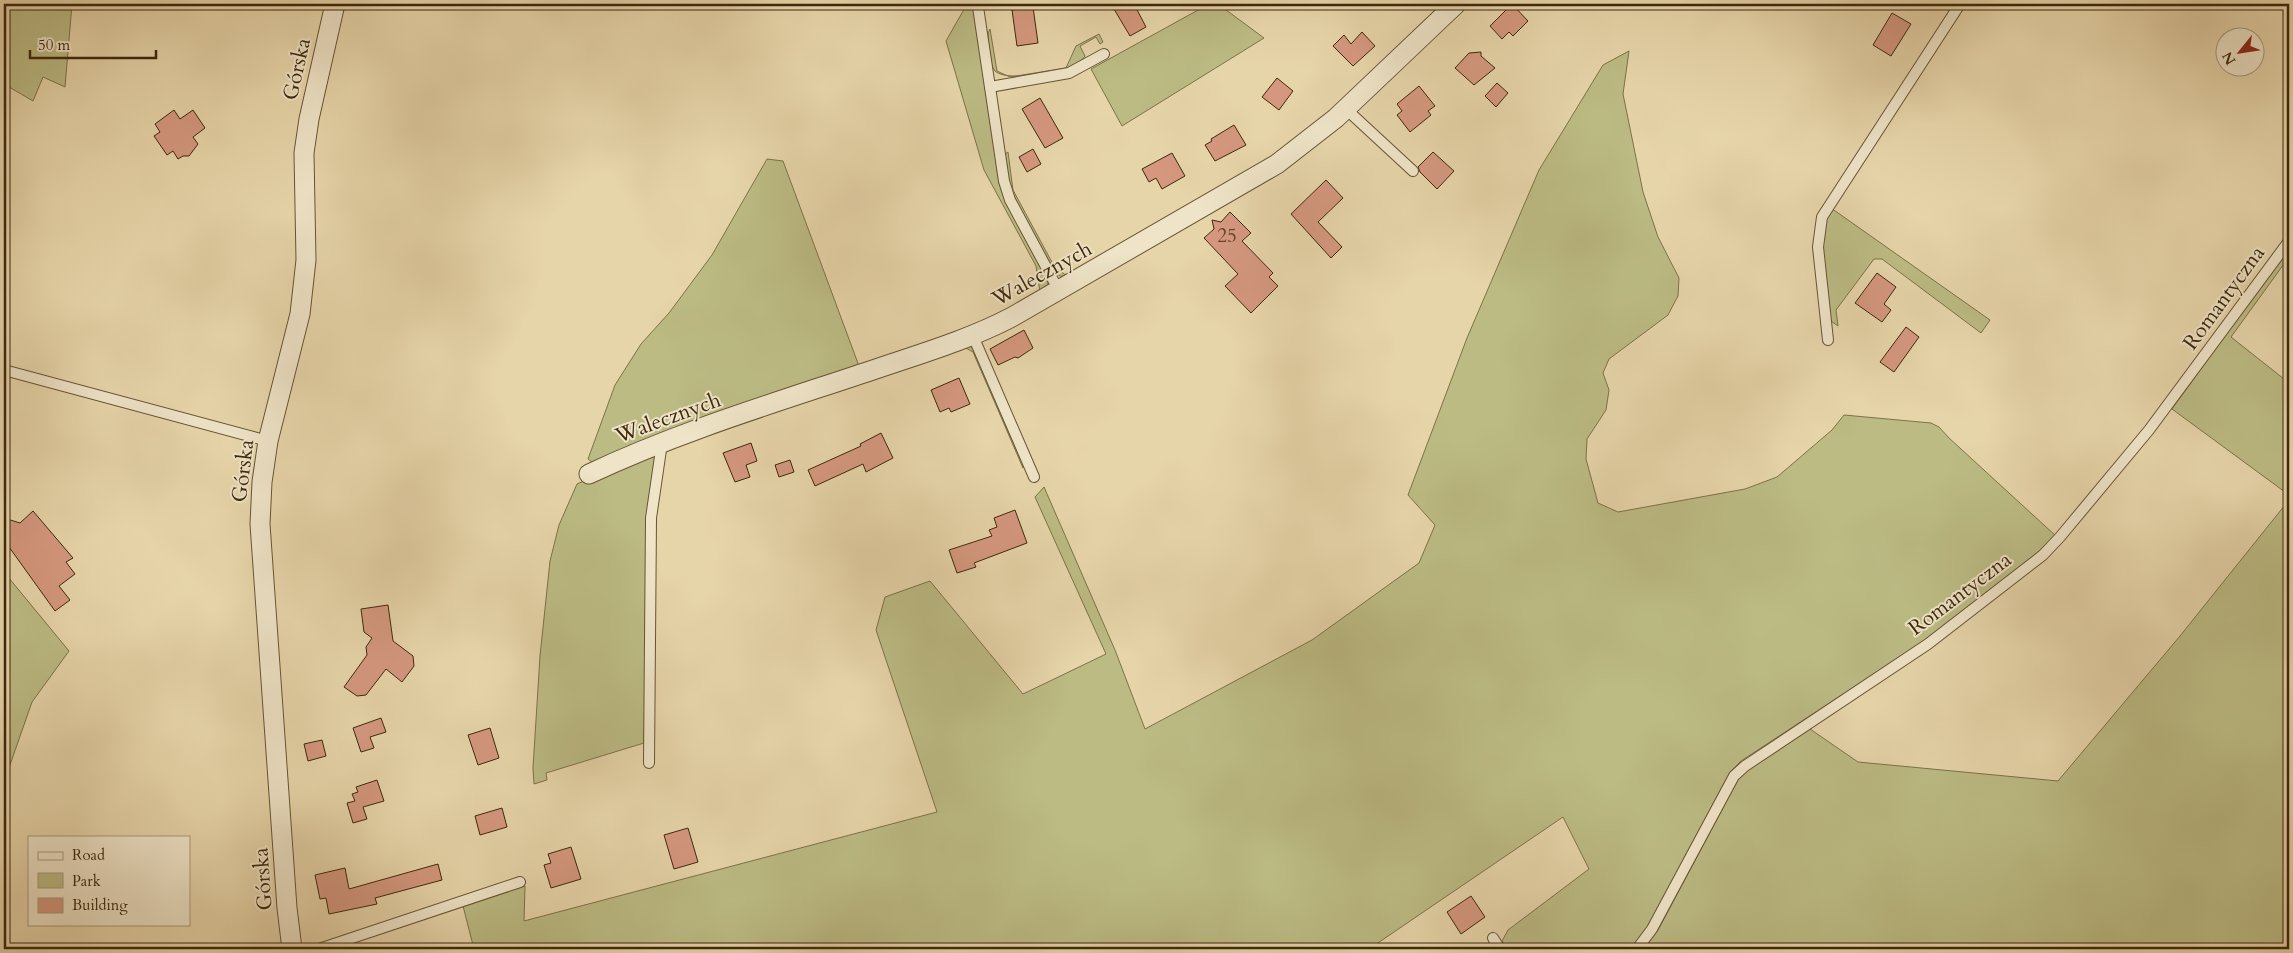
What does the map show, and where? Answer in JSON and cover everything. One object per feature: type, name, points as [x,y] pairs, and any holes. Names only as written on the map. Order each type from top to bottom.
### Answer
[{"type":"street","name":"Górska","points":[[292,949],[287,908],[260,524],[262,482],[268,441],[300,314],[306,260],[304,153],[309,119],[335,4]]},
{"type":"street","name":"Walecznych","points":[[589,474],[662,443],[973,336],[1059,290],[1277,164],[1346,109],[1456,4]]},
{"type":"lane","points":[[1828,340],[1818,247],[1822,217],[1960,4]]},
{"type":"lane","points":[[978,7],[1004,181],[1010,200],[1059,290]]},
{"type":"lane","points":[[990,87],[1069,73],[1104,54]]},
{"type":"lane","points":[[1346,109],[1413,171]]},
{"type":"lane","name":"Romantyczna","points":[[1637,949],[1652,929],[1734,776],[1745,766],[1928,644],[2043,555],[2150,430],[2289,241]]},
{"type":"lane","points":[[973,336],[1034,477]]},
{"type":"lane","points":[[4,370],[268,441]]},
{"type":"lane","points":[[649,763],[651,518],[662,443]]},
{"type":"lane","points":[[319,949],[520,882]]},
{"type":"lane","points":[[1493,938],[1500,949]]},
{"type":"lane","points":[[292,949],[304,949]]},
{"type":"green space","points":[[4,4],[72,4],[65,87],[43,77],[33,101],[4,84]]},
{"type":"green space","points":[[967,4],[975,4],[999,183],[1004,198],[1046,275],[1047,290],[971,331],[595,464],[588,459],[615,385],[641,344],[669,313],[712,255],[767,159],[783,161],[859,366],[969,328],[1040,292],[1036,266],[984,170],[946,41]]},
{"type":"green space","points":[[1209,4],[1218,4],[1264,38],[1122,126],[1091,69]]},
{"type":"green space","points":[[990,29],[997,71],[1006,75],[995,71],[991,63],[988,33]]},
{"type":"green space","points":[[1099,34],[1103,42],[1100,44],[1096,37],[1080,46],[1085,56],[1077,64],[1069,68],[1029,76],[1016,76],[1066,68],[1076,46]]},
{"type":"green space","points":[[1629,51],[1623,94],[1643,192],[1658,237],[1679,278],[1678,296],[1668,315],[1609,359],[1603,373],[1609,390],[1606,410],[1587,439],[1586,459],[1598,503],[1618,512],[1745,489],[1777,477],[1832,430],[1844,415],[1931,423],[1939,427],[2057,537],[2040,553],[1927,639],[1741,761],[1730,772],[1648,926],[1631,949],[1508,949],[1502,941],[1508,930],[1589,869],[1563,817],[1369,949],[474,949],[463,906],[525,886],[524,921],[937,812],[876,630],[885,597],[930,581],[1023,694],[1106,654],[1035,497],[1044,487],[1115,650],[1145,729],[1312,640],[1419,563],[1435,525],[1408,495],[1467,338],[1539,170],[1603,65]]},
{"type":"green space","points":[[1008,152],[1013,190],[1054,266],[1068,277],[1060,276],[1054,272],[1011,193],[1005,154]]},
{"type":"green space","points":[[1831,208],[1990,320],[1981,333],[1882,259],[1874,259],[1836,310],[1838,326],[1831,321],[1827,314],[1821,247],[1823,229]]},
{"type":"green space","points":[[2289,247],[2289,257],[2231,337],[2289,383],[2289,495],[2172,409]]},
{"type":"green space","points":[[969,344],[975,352],[1024,463],[1023,468],[973,352],[964,347]]},
{"type":"green space","points":[[656,449],[648,517],[644,743],[546,773],[547,780],[534,784],[533,768],[540,656],[550,561],[559,525],[577,484]]},
{"type":"green space","points":[[2289,500],[2289,949],[1644,949],[1658,930],[1739,778],[1749,769],[1810,729],[1858,762],[2058,781],[2180,636]]},
{"type":"green space","points":[[4,572],[69,651],[32,702],[4,782]]},
{"type":"building","points":[[1111,4],[1134,4],[1146,27],[1130,36]]},
{"type":"building","points":[[1512,4],[1528,21],[1513,36],[1509,32],[1502,39],[1490,26]]},
{"type":"building","points":[[1033,7],[1038,43],[1017,46],[1012,10]]},
{"type":"building","points":[[1892,13],[1911,24],[1891,56],[1873,45]]},
{"type":"building","points":[[1362,32],[1375,46],[1353,66],[1333,46],[1344,35],[1351,44]]},
{"type":"building","points":[[1481,52],[1481,56],[1495,68],[1474,85],[1455,68],[1469,53]]},
{"type":"building","points":[[1277,78],[1293,91],[1279,110],[1262,97]]},
{"type":"building","points":[[1497,83],[1508,93],[1496,107],[1485,96]]},
{"type":"building","points":[[1419,86],[1435,106],[1428,111],[1431,115],[1410,132],[1397,115],[1402,111],[1397,104]]},
{"type":"building","points":[[1040,98],[1063,138],[1045,148],[1022,109]]},
{"type":"building","points":[[174,110],[180,119],[193,110],[205,128],[193,137],[198,144],[189,156],[183,156],[178,159],[173,151],[167,155],[154,136],[160,132],[155,124]]},
{"type":"building","points":[[1234,125],[1246,145],[1215,161],[1205,145],[1212,141],[1211,139]]},
{"type":"building","points":[[1033,149],[1041,164],[1027,172],[1019,157]]},
{"type":"building","points":[[1433,152],[1454,171],[1437,189],[1420,172],[1418,167]]},
{"type":"building","points":[[1172,153],[1185,176],[1162,189],[1156,178],[1149,182],[1142,169]]},
{"type":"building","points":[[1326,180],[1343,198],[1318,222],[1342,247],[1331,258],[1291,214]]},
{"type":"building","points":[[1230,212],[1251,233],[1242,241],[1273,273],[1269,277],[1278,286],[1251,313],[1225,286],[1238,274],[1204,238],[1214,229],[1212,220],[1221,222]]},
{"type":"building","points":[[1877,273],[1896,287],[1884,304],[1891,310],[1882,322],[1855,303]]},
{"type":"building","points":[[1906,327],[1919,337],[1894,372],[1880,362]]},
{"type":"building","points":[[1024,330],[1033,348],[1018,358],[1015,357],[998,365],[990,349]]},
{"type":"building","points":[[959,378],[970,404],[951,412],[949,408],[940,412],[931,390]]},
{"type":"building","points":[[881,433],[893,458],[866,472],[863,464],[815,486],[808,470],[861,446],[860,444]]},
{"type":"building","points":[[751,443],[757,461],[746,465],[750,477],[735,482],[723,453]]},
{"type":"building","points":[[790,460],[794,472],[779,477],[775,465]]},
{"type":"building","points":[[1015,510],[1027,543],[974,563],[976,567],[957,573],[949,550],[992,536],[989,530],[997,527],[994,518]]},
{"type":"building","points":[[33,511],[73,558],[66,562],[75,574],[59,586],[70,600],[55,611],[4,540],[4,518],[20,523]]},
{"type":"building","points":[[388,605],[393,641],[413,656],[414,666],[402,682],[386,669],[366,695],[357,696],[344,687],[367,655],[366,647],[372,638],[364,632],[361,609]]},
{"type":"building","points":[[381,718],[386,732],[370,737],[374,748],[361,752],[353,728]]},
{"type":"building","points":[[490,728],[499,758],[478,765],[468,735]]},
{"type":"building","points":[[322,740],[326,756],[308,761],[304,744]]},
{"type":"building","points":[[377,780],[384,801],[363,807],[367,819],[353,823],[347,803],[355,801],[352,794],[358,792],[356,787]]},
{"type":"building","points":[[502,808],[507,827],[480,835],[475,816]]},
{"type":"building","points":[[688,828],[698,862],[674,869],[664,835]]},
{"type":"building","points":[[571,847],[581,879],[551,888],[544,865],[551,863],[548,854]]},
{"type":"building","points":[[438,864],[442,880],[375,898],[377,904],[329,914],[326,898],[320,899],[315,875],[345,868],[349,889]]},
{"type":"building","points":[[1471,896],[1485,917],[1461,934],[1447,912]]}]
